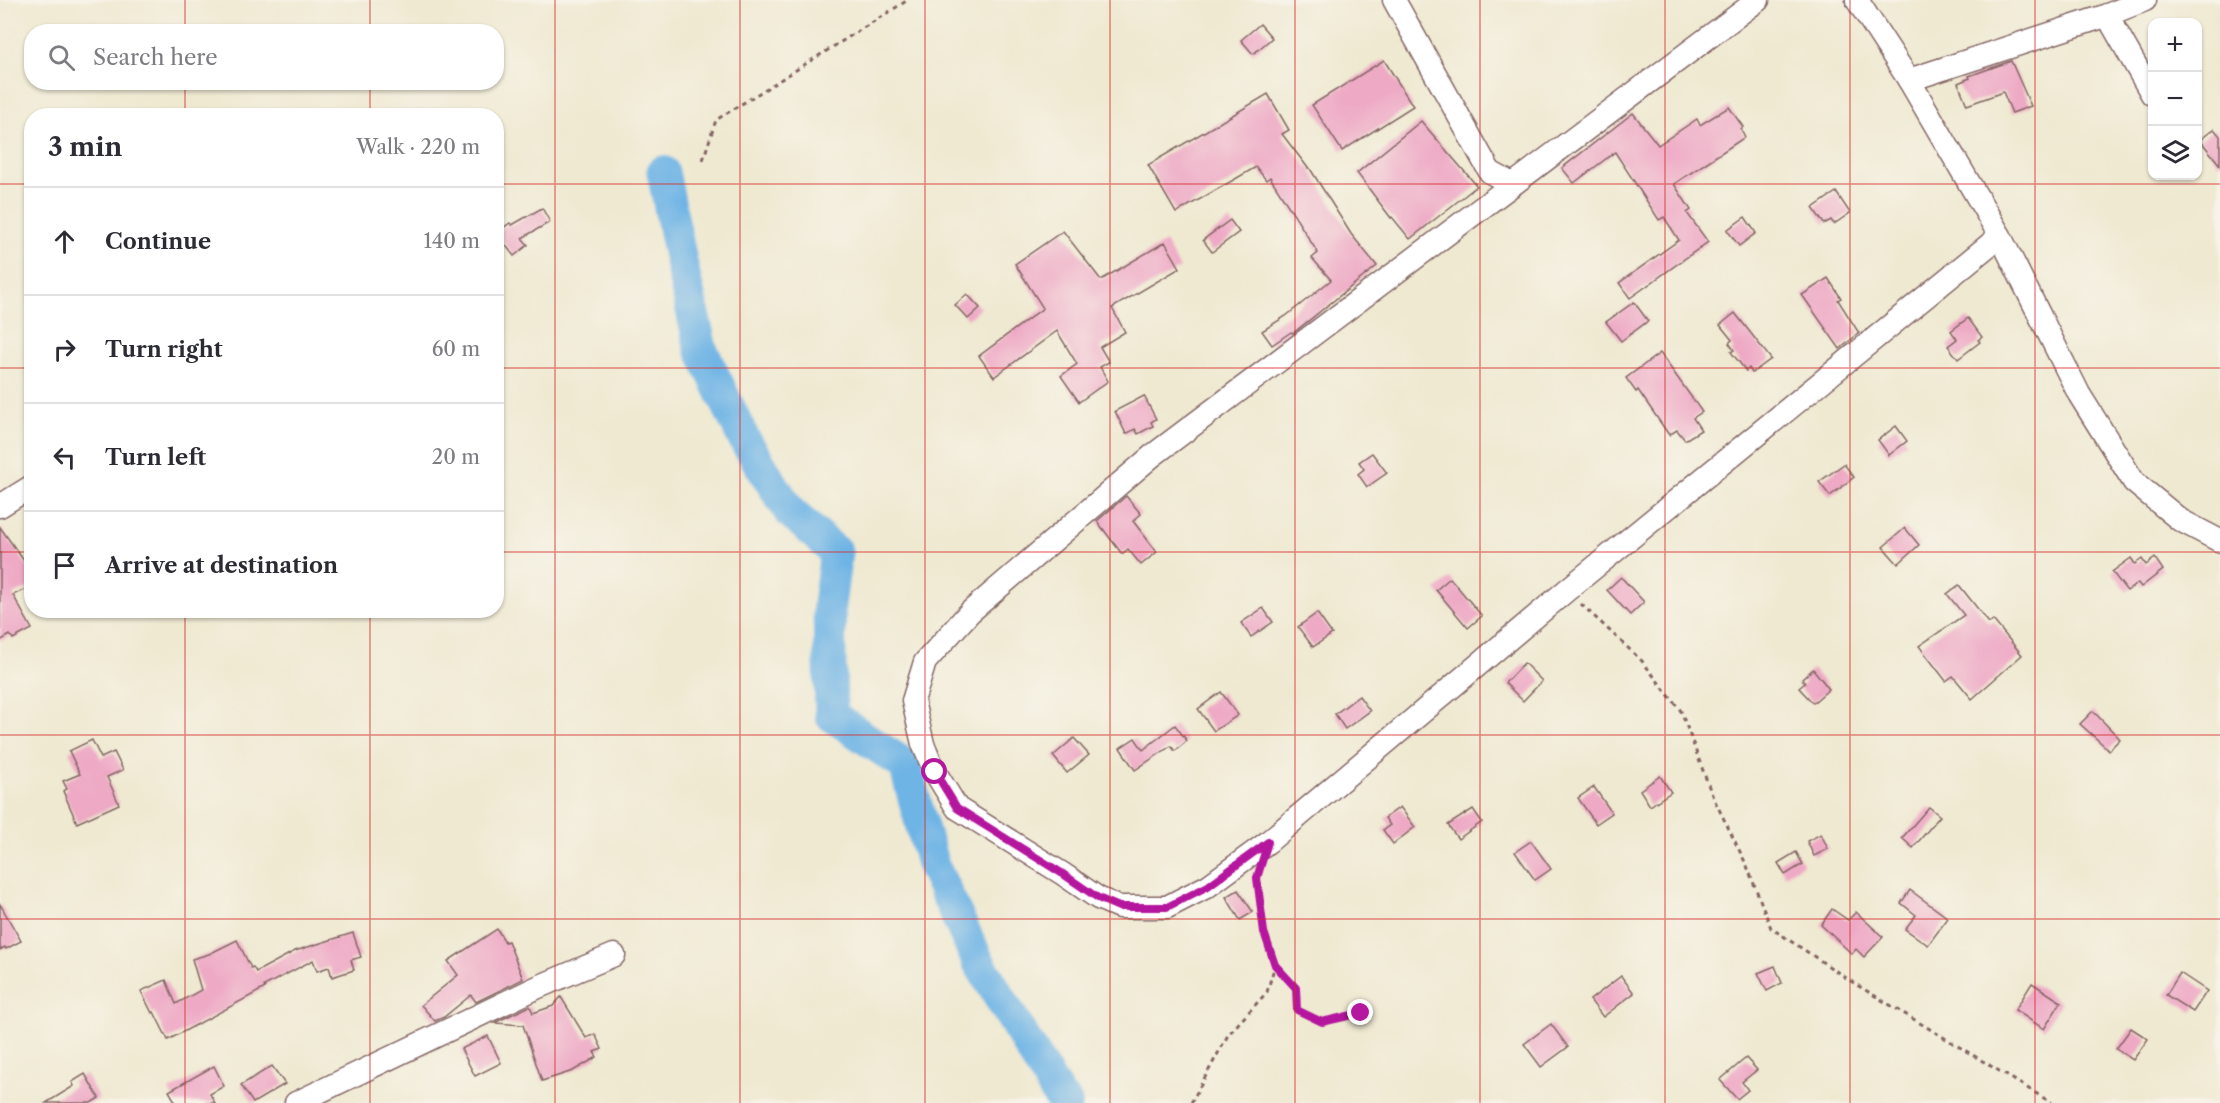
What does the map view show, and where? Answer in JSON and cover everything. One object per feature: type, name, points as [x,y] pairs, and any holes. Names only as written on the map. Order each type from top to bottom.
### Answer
[{"type":"street","points":[[1394,0],[1490,172],[1512,184]]},
{"type":"street","points":[[1758,0],[1152,456],[969,612],[925,662],[912,701],[922,744],[935,772],[957,808],[1098,898],[1119,907],[1167,907],[1208,886],[1268,842],[1567,590],[2000,236]]},
{"type":"street","points":[[1857,0],[1909,80],[2000,236],[2079,394],[2134,482],[2180,520],[2217,536]]},
{"type":"street","points":[[1909,80],[2107,15],[2145,0]]},
{"type":"street","points":[[2107,15],[2148,87]]},
{"type":"street","points":[[0,506],[24,491]]},
{"type":"street","points":[[296,1103],[508,1001],[614,955]]},
{"type":"path","points":[[703,160],[716,120],[908,0]]},
{"type":"path","points":[[1567,590],[1642,661],[1681,711],[1712,795],[1747,866],[1771,928],[1857,985],[2052,1103]]},
{"type":"path","points":[[1268,842],[1257,878],[1264,932],[1275,965],[1296,988],[1297,1010],[1322,1022],[1361,1013]]},
{"type":"path","points":[[1191,1103],[1228,1035],[1267,992],[1275,965]]},
{"type":"building","points":[[1260,24],[1272,38],[1253,54],[1241,40]]},
{"type":"building","points":[[1384,60],[1413,106],[1342,151],[1312,105]]},
{"type":"building","points":[[2011,61],[2031,106],[2012,113],[2003,92],[1967,105],[1958,83],[1970,78],[1969,76]]},
{"type":"building","points":[[1268,94],[1289,130],[1282,134],[1309,167],[1351,234],[1377,266],[1293,333],[1291,332],[1272,345],[1262,331],[1286,316],[1331,280],[1312,258],[1318,253],[1270,177],[1266,180],[1256,167],[1176,213],[1148,165]]},
{"type":"building","points":[[1729,107],[1743,127],[1741,129],[1745,137],[1674,184],[1691,210],[1687,213],[1708,242],[1630,298],[1619,283],[1679,240],[1664,217],[1659,220],[1615,152],[1574,183],[1562,168],[1633,113],[1658,145],[1697,119],[1700,125]]},
{"type":"building","points":[[1421,121],[1477,186],[1410,239],[1357,173]]},
{"type":"building","points":[[2214,129],[2220,136],[2220,165],[2202,142],[2202,138]]},
{"type":"building","points":[[1836,192],[1850,213],[1834,224],[1831,220],[1824,224],[1813,208]]},
{"type":"building","points":[[542,208],[550,222],[522,238],[528,245],[514,256],[504,243],[504,227],[510,223],[512,225]]},
{"type":"building","points":[[1745,217],[1756,233],[1739,246],[1727,230]]},
{"type":"building","points":[[1230,220],[1239,232],[1212,252],[1203,240]]},
{"type":"building","points":[[1063,231],[1101,280],[1165,242],[1180,268],[1112,308],[1125,332],[1100,347],[1109,362],[1100,367],[1108,381],[1079,402],[1061,376],[1077,364],[1057,331],[994,377],[979,356],[1043,308],[1015,264]]},
{"type":"building","points":[[1828,278],[1841,298],[1838,300],[1859,333],[1840,349],[1802,295]]},
{"type":"building","points":[[967,294],[980,308],[968,319],[955,305]]},
{"type":"building","points":[[1634,302],[1648,321],[1621,341],[1606,322]]},
{"type":"building","points":[[1735,313],[1771,359],[1752,373],[1749,368],[1746,371],[1731,352],[1734,350],[1729,343],[1732,340],[1720,325]]},
{"type":"building","points":[[1968,318],[1982,337],[1978,340],[1980,342],[1958,359],[1948,346],[1957,339],[1951,331]]},
{"type":"building","points":[[1660,353],[1702,412],[1693,418],[1701,430],[1685,440],[1677,430],[1669,435],[1638,390],[1636,392],[1626,378]]},
{"type":"building","points":[[1144,396],[1156,419],[1151,422],[1153,426],[1138,434],[1135,429],[1126,434],[1115,411]]},
{"type":"building","points":[[1896,426],[1907,441],[1889,455],[1878,440]]},
{"type":"building","points":[[1372,453],[1387,473],[1367,487],[1358,474],[1364,469],[1359,462]]},
{"type":"building","points":[[1844,464],[1854,477],[1830,496],[1819,482]]},
{"type":"building","points":[[1126,496],[1141,514],[1133,521],[1157,552],[1141,565],[1128,549],[1122,554],[1097,521]]},
{"type":"building","points":[[0,527],[24,561],[24,590],[13,595],[32,629],[13,639],[10,635],[0,641]]},
{"type":"building","points":[[1905,528],[1919,545],[1898,564],[1883,547]]},
{"type":"building","points":[[2131,558],[2135,564],[2142,559],[2146,565],[2155,558],[2163,570],[2141,587],[2138,583],[2127,591],[2112,572]]},
{"type":"building","points":[[1621,577],[1644,602],[1630,615],[1607,590]]},
{"type":"building","points":[[1450,578],[1482,616],[1468,628],[1436,590]]},
{"type":"building","points":[[1959,585],[1989,623],[1993,620],[2022,655],[1972,699],[1953,676],[1946,681],[1919,646],[1964,615],[1947,594]]},
{"type":"building","points":[[1263,608],[1273,622],[1251,637],[1241,623]]},
{"type":"building","points":[[1317,613],[1332,634],[1313,647],[1298,627]]},
{"type":"building","points":[[1524,663],[1542,681],[1523,701],[1505,683]]},
{"type":"building","points":[[1813,669],[1829,689],[1813,703],[1799,688],[1805,683],[1802,679]]},
{"type":"building","points":[[1221,692],[1238,715],[1214,731],[1198,709]]},
{"type":"building","points":[[1359,696],[1370,711],[1345,729],[1335,714]]},
{"type":"building","points":[[2093,711],[2120,739],[2109,750],[2080,724]]},
{"type":"building","points":[[1175,725],[1187,741],[1175,751],[1171,746],[1135,770],[1120,748],[1135,738],[1143,750]]},
{"type":"building","points":[[1074,738],[1089,755],[1067,773],[1053,756]]},
{"type":"building","points":[[92,740],[101,758],[114,752],[123,770],[107,777],[119,804],[77,823],[63,791],[67,789],[63,781],[80,774],[69,751]]},
{"type":"building","points":[[1660,776],[1671,792],[1650,806],[1640,790]]},
{"type":"building","points":[[1594,787],[1612,813],[1596,824],[1578,798]]},
{"type":"building","points":[[1400,807],[1415,827],[1393,844],[1383,830],[1390,825],[1385,818]]},
{"type":"building","points":[[1929,807],[1940,816],[1913,848],[1902,838]]},
{"type":"building","points":[[1473,809],[1482,822],[1458,839],[1448,825]]},
{"type":"building","points":[[1821,834],[1828,849],[1814,856],[1807,841]]},
{"type":"building","points":[[1531,841],[1551,869],[1535,880],[1515,852]]},
{"type":"building","points":[[1796,852],[1803,864],[1785,875],[1778,863]]},
{"type":"building","points":[[1238,890],[1253,912],[1240,920],[1226,897]]},
{"type":"building","points":[[1910,890],[1948,918],[1928,945],[1905,929],[1916,915],[1901,903]]},
{"type":"building","points":[[0,904],[21,941],[0,950]]},
{"type":"building","points":[[1832,909],[1848,920],[1856,912],[1883,937],[1864,957],[1856,949],[1852,954],[1821,925]]},
{"type":"building","points":[[497,929],[505,942],[508,941],[523,979],[476,1002],[471,995],[444,1017],[435,1021],[421,1005],[458,975],[448,961]]},
{"type":"building","points":[[353,933],[361,957],[351,960],[354,970],[332,977],[329,967],[317,971],[313,960],[168,1040],[141,991],[166,980],[176,1004],[201,990],[192,959],[209,954],[237,940],[251,968],[253,967],[256,972],[295,951]]},
{"type":"building","points":[[1775,966],[1782,983],[1767,991],[1758,973]]},
{"type":"building","points":[[2180,973],[2207,991],[2193,1012],[2166,995]]},
{"type":"building","points":[[1621,976],[1634,993],[1603,1017],[1590,1000]]},
{"type":"building","points":[[2032,983],[2061,1002],[2044,1029],[2015,1010]]},
{"type":"building","points":[[561,997],[586,1038],[595,1034],[602,1049],[594,1052],[597,1057],[573,1071],[542,1081],[523,1025],[494,1023],[530,1006],[533,1013],[553,1006]]},
{"type":"building","points":[[1551,1024],[1568,1047],[1541,1067],[1524,1044]]},
{"type":"building","points":[[2131,1028],[2148,1039],[2133,1060],[2116,1049]]},
{"type":"building","points":[[488,1036],[501,1063],[475,1076],[461,1049]]},
{"type":"building","points":[[1746,1058],[1757,1070],[1742,1082],[1748,1090],[1737,1099],[1720,1080]]},
{"type":"building","points":[[214,1066],[224,1086],[210,1094],[215,1103],[176,1103],[169,1091]]},
{"type":"building","points":[[272,1066],[285,1084],[253,1103],[241,1085]]},
{"type":"building","points":[[85,1074],[99,1098],[91,1103],[46,1103],[74,1086],[72,1082]]},
{"type":"waterway","points":[[663,172],[701,349],[744,439],[790,512],[836,552],[829,605],[831,715],[905,765],[932,863],[978,961],[1060,1098],[1066,1103]]},
{"type":"route","points":[[935,772],[957,808],[1098,898],[1119,907],[1167,907],[1208,886],[1268,842],[1257,878],[1264,932],[1275,965],[1296,988],[1297,1010],[1322,1022],[1361,1013]]}]
